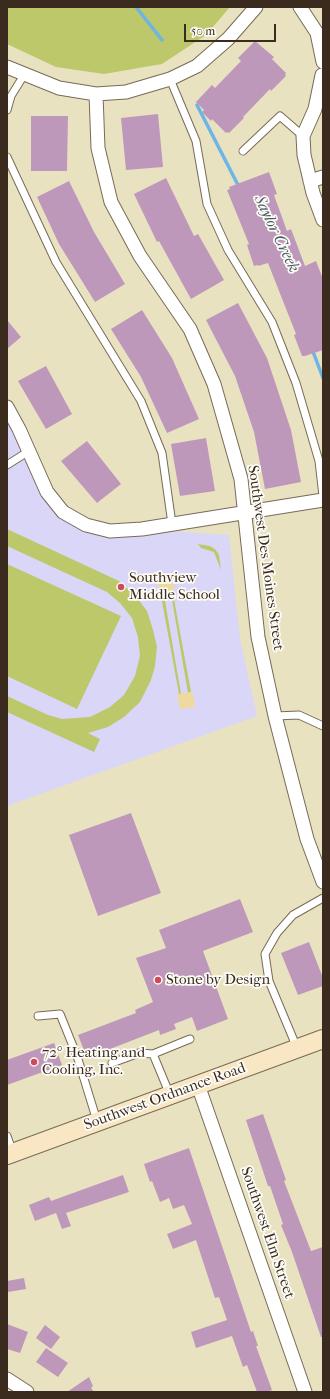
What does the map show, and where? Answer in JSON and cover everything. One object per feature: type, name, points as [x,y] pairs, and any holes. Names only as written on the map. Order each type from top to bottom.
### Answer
[{"type":"street","points":[[7,67],[59,88],[96,94],[126,92],[170,79],[197,66],[228,39],[256,7]]},
{"type":"street","points":[[300,7],[320,35],[323,69],[319,106],[303,136],[304,155],[310,182],[323,220]]},
{"type":"street","name":"Southwest Des Moines Street","points":[[96,94],[98,148],[112,202],[140,256],[193,336],[218,399],[241,479],[258,637],[275,716],[307,839],[323,882]]},
{"type":"street","points":[[310,182],[323,177]]},
{"type":"street","points":[[7,407],[47,492],[62,512],[86,525],[110,531],[172,524],[323,500]]},
{"type":"street","name":"Southwest Ordnance Road","points":[[10,1154],[323,1039]]},
{"type":"street","name":"Southwest Elm Street","points":[[198,1085],[306,1392]]},
{"type":"street","points":[[7,1379],[28,1392]]},
{"type":"lane","points":[[7,110],[11,96],[24,75]]},
{"type":"lane","points":[[170,79],[196,141],[207,204],[228,250],[272,322],[296,382],[319,461],[323,496]]},
{"type":"lane","points":[[243,151],[280,116],[303,136]]},
{"type":"lane","points":[[7,157],[56,262],[141,401],[162,453],[172,524]]},
{"type":"lane","points":[[7,465],[29,451]]},
{"type":"lane","points":[[275,716],[299,716],[323,726]]},
{"type":"lane","points":[[297,1048],[269,981],[265,954],[277,933],[292,915],[323,898]]},
{"type":"lane","points":[[38,1016],[60,1014],[77,1056],[97,1122]]},
{"type":"lane","points":[[112,1063],[139,1053],[153,1054],[190,1039]]},
{"type":"lane","points":[[153,1054],[170,1095]]},
{"type":"lane","points":[[7,1136],[10,1154]]},
{"type":"shaded area","name":"Southview Middle School","points":[[7,407],[47,492],[86,525],[229,535],[240,639],[257,716],[7,806]]},
{"type":"green space","points":[[7,7],[230,7],[206,35],[162,64],[104,74],[56,67],[7,44]]},
{"type":"green space","points":[[7,529],[119,581],[135,595],[147,611],[157,647],[155,666],[151,680],[140,702],[124,717],[108,727],[88,733],[100,739],[94,752],[7,712],[7,696],[48,715],[62,719],[90,717],[110,707],[124,695],[135,676],[140,656],[138,637],[132,618],[120,603],[107,592],[7,546]]},
{"type":"green space","points":[[198,544],[210,546],[215,549],[219,555],[221,570],[214,552],[201,548]]},
{"type":"green space","points":[[7,564],[121,616],[77,709],[7,676]]},
{"type":"green space","points":[[171,594],[173,594],[191,692],[188,693]]},
{"type":"green space","points":[[164,595],[181,694],[179,694],[161,596]]},
{"type":"sand","points":[[172,579],[175,594],[160,596],[157,581]]},
{"type":"sand","points":[[193,692],[195,707],[180,709],[177,694]]},
{"type":"building","points":[[255,41],[274,57],[272,59],[286,73],[286,76],[271,91],[270,89],[229,133],[226,133],[212,119],[211,121],[202,112],[204,110],[196,102],[212,85],[215,88],[241,61],[238,58]]},
{"type":"building","points":[[158,114],[163,167],[126,170],[121,118]]},
{"type":"building","points":[[31,116],[68,116],[67,171],[31,171]]},
{"type":"building","points":[[269,172],[277,194],[274,195],[287,231],[291,229],[305,266],[316,261],[323,279],[323,350],[305,356],[302,356],[294,335],[296,334],[268,263],[254,266],[247,245],[249,244],[227,190],[230,189],[229,187]]},
{"type":"building","points":[[166,178],[194,236],[198,234],[224,280],[191,299],[159,241],[157,242],[134,194]]},
{"type":"building","points":[[69,181],[94,232],[125,284],[95,302],[59,244],[37,197]]},
{"type":"building","points":[[238,303],[267,358],[291,430],[301,482],[265,489],[254,432],[235,376],[206,320]]},
{"type":"building","points":[[142,310],[172,358],[199,419],[167,433],[141,377],[111,329]]},
{"type":"building","points":[[7,320],[21,337],[7,349]]},
{"type":"building","points":[[46,366],[72,414],[46,429],[18,381]]},
{"type":"building","points":[[206,438],[215,491],[180,496],[171,444]]},
{"type":"building","points":[[87,441],[121,484],[97,503],[61,461]]},
{"type":"building","points":[[131,813],[161,893],[98,916],[69,835]]},
{"type":"building","points":[[240,899],[253,932],[203,951],[228,1019],[197,1031],[192,1017],[174,1024],[176,1029],[160,1035],[159,1030],[87,1058],[78,1035],[136,1013],[135,1010],[153,1002],[136,958],[166,948],[159,930]]},
{"type":"building","points":[[309,942],[323,978],[323,986],[298,995],[281,953]]},
{"type":"building","name":"72° Heating and Cooling, Inc.","points":[[54,1043],[62,1065],[7,1085],[7,1060]]},
{"type":"building","points":[[263,1114],[286,1180],[284,1181],[311,1251],[323,1247],[323,1337],[321,1337],[292,1252],[281,1225],[283,1224],[270,1186],[268,1186],[246,1120]]},
{"type":"building","points":[[189,1148],[251,1332],[253,1331],[258,1346],[256,1346],[272,1390],[267,1392],[257,1392],[247,1365],[243,1367],[232,1336],[196,1348],[191,1332],[227,1320],[219,1297],[215,1298],[196,1240],[173,1249],[167,1234],[192,1224],[184,1205],[173,1209],[169,1198],[160,1202],[152,1181],[150,1182],[144,1164]]},
{"type":"building","points":[[123,1175],[129,1192],[66,1213],[71,1226],[62,1229],[56,1213],[35,1221],[29,1205],[49,1197],[51,1201]]},
{"type":"building","points":[[24,1278],[26,1289],[8,1292],[7,1281]]},
{"type":"building","points":[[7,1324],[28,1332],[20,1353],[7,1349]]},
{"type":"building","points":[[45,1325],[60,1337],[51,1349],[36,1338]]},
{"type":"building","points":[[46,1348],[68,1363],[58,1377],[36,1362]]},
{"type":"building","points":[[89,1377],[93,1386],[91,1388],[94,1392],[67,1392]]},
{"type":"waterway","name":"Saylor Creek","points":[[136,7],[162,40]]},
{"type":"waterway","name":"Saylor Creek","points":[[197,105],[239,187]]},
{"type":"waterway","name":"Saylor Creek","points":[[312,349],[323,378]]},
{"type":"place","name":"Southview Middle School","points":[[121,587]]},
{"type":"place","name":"Stone by Design","points":[[158,980]]},
{"type":"place","name":"72° Heating and Cooling, Inc.","points":[[34,1062]]}]
